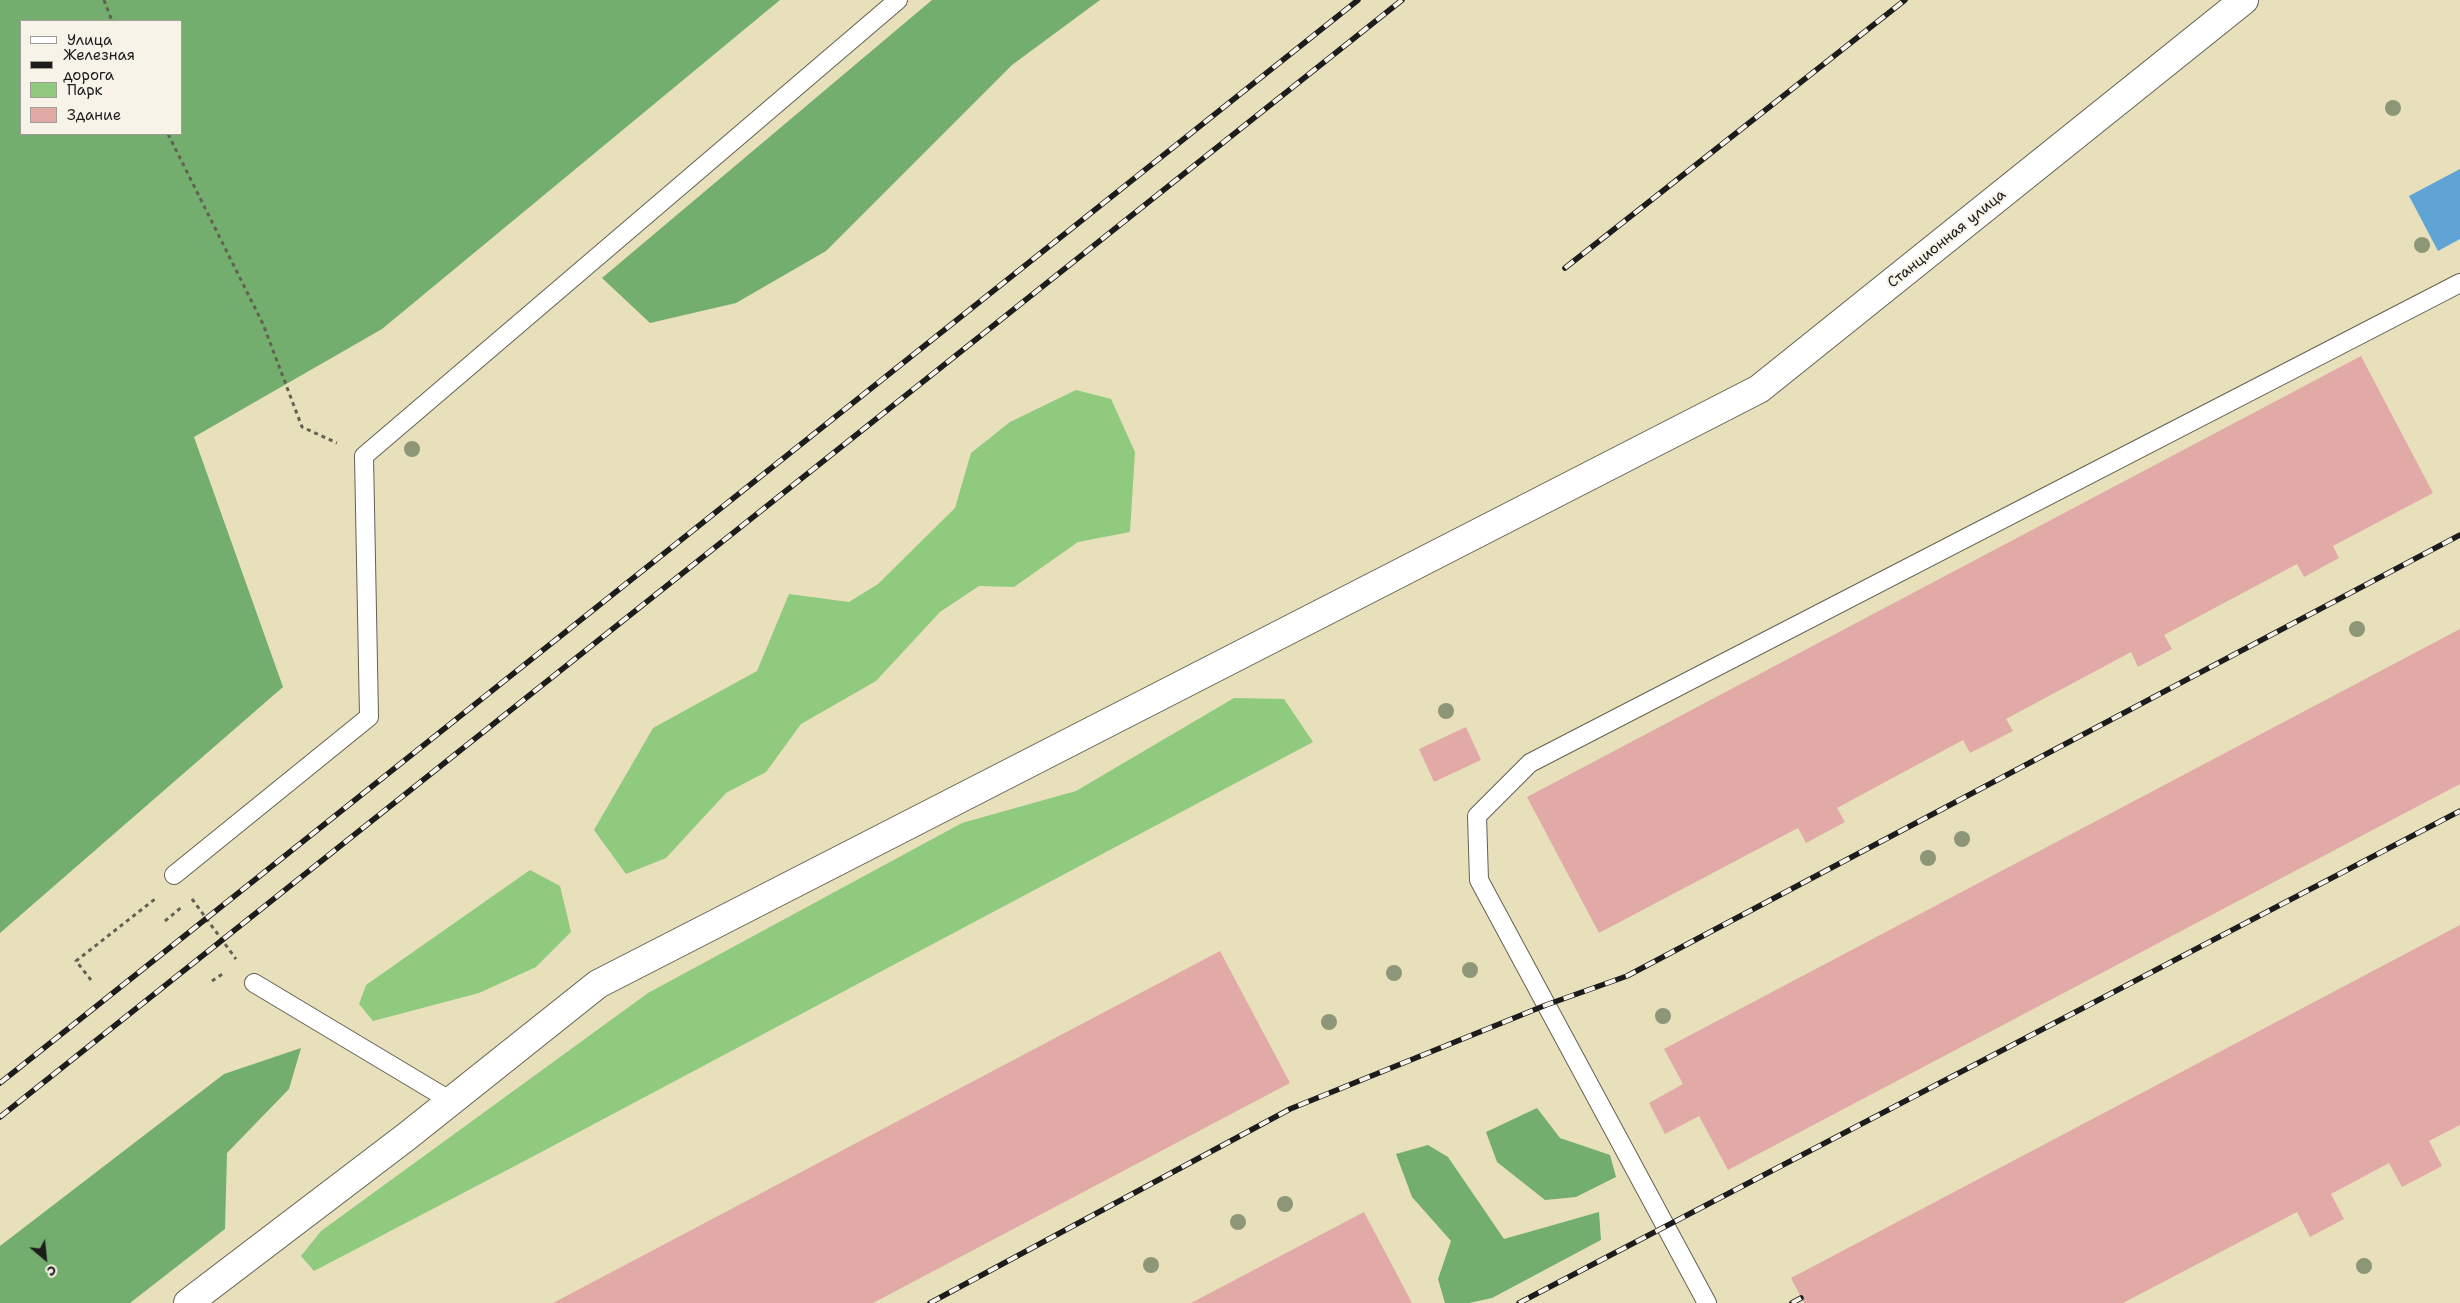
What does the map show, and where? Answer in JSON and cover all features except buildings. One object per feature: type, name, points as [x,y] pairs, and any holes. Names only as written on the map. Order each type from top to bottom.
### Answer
[{"type":"street","name":"Станционная улица","points":[[188,1303],[451,1101],[598,984],[1759,389],[2244,0]]},
{"type":"lane","points":[[174,875],[369,717],[364,456],[898,0]]},
{"type":"lane","points":[[1707,1303],[1479,880],[1477,816],[1530,762],[2460,283]]},
{"type":"lane","points":[[254,983],[451,1101]]},
{"type":"path","points":[[104,0],[112,20]]},
{"type":"path","points":[[168,135],[263,324],[302,427],[364,456]]},
{"type":"path","points":[[186,891],[254,983]]},
{"type":"path","points":[[165,921],[192,899]]},
{"type":"path","points":[[91,980],[76,961],[153,901]]},
{"type":"green space","points":[[0,0],[780,0],[382,329],[194,437],[283,687],[0,933]]},
{"type":"green space","points":[[932,0],[1100,0],[1012,65],[826,251],[736,303],[650,323],[602,278]]},
{"type":"green space","points":[[1076,390],[1111,399],[1135,452],[1130,532],[1078,542],[1014,587],[979,586],[940,612],[876,681],[801,724],[766,772],[726,793],[666,858],[626,874],[594,830],[653,728],[757,671],[789,594],[849,602],[878,584],[955,508],[971,453],[1010,422]]},
{"type":"green space","points":[[1234,698],[1284,699],[1313,742],[314,1271],[301,1256],[321,1231],[648,993],[962,823],[1076,791]]},
{"type":"green space","points":[[530,870],[560,886],[571,932],[536,967],[479,993],[373,1021],[359,1004],[366,985]]},
{"type":"green space","points":[[301,1048],[289,1089],[227,1153],[225,1229],[130,1303],[0,1303],[0,1246],[224,1074]]},
{"type":"green space","points":[[1537,1108],[1560,1138],[1610,1155],[1616,1177],[1576,1197],[1545,1200],[1497,1162],[1486,1132]]},
{"type":"green space","points":[[1428,1145],[1448,1157],[1504,1239],[1599,1212],[1601,1240],[1492,1298],[1469,1303],[1445,1303],[1438,1279],[1451,1241],[1412,1197],[1396,1154]]},
{"type":"water","points":[[2460,169],[2460,239],[2438,251],[2409,196]]},
{"type":"railway","points":[[0,1083],[1358,0]]},
{"type":"railway","points":[[0,1117],[1402,0]]},
{"type":"railway","points":[[1565,268],[1905,0]]},
{"type":"railway","points":[[930,1303],[1290,1109],[1546,1005],[1627,976],[2460,535]]},
{"type":"railway","points":[[1519,1303],[2460,811]]},
{"type":"railway","points":[[1792,1303],[1801,1298]]}]
